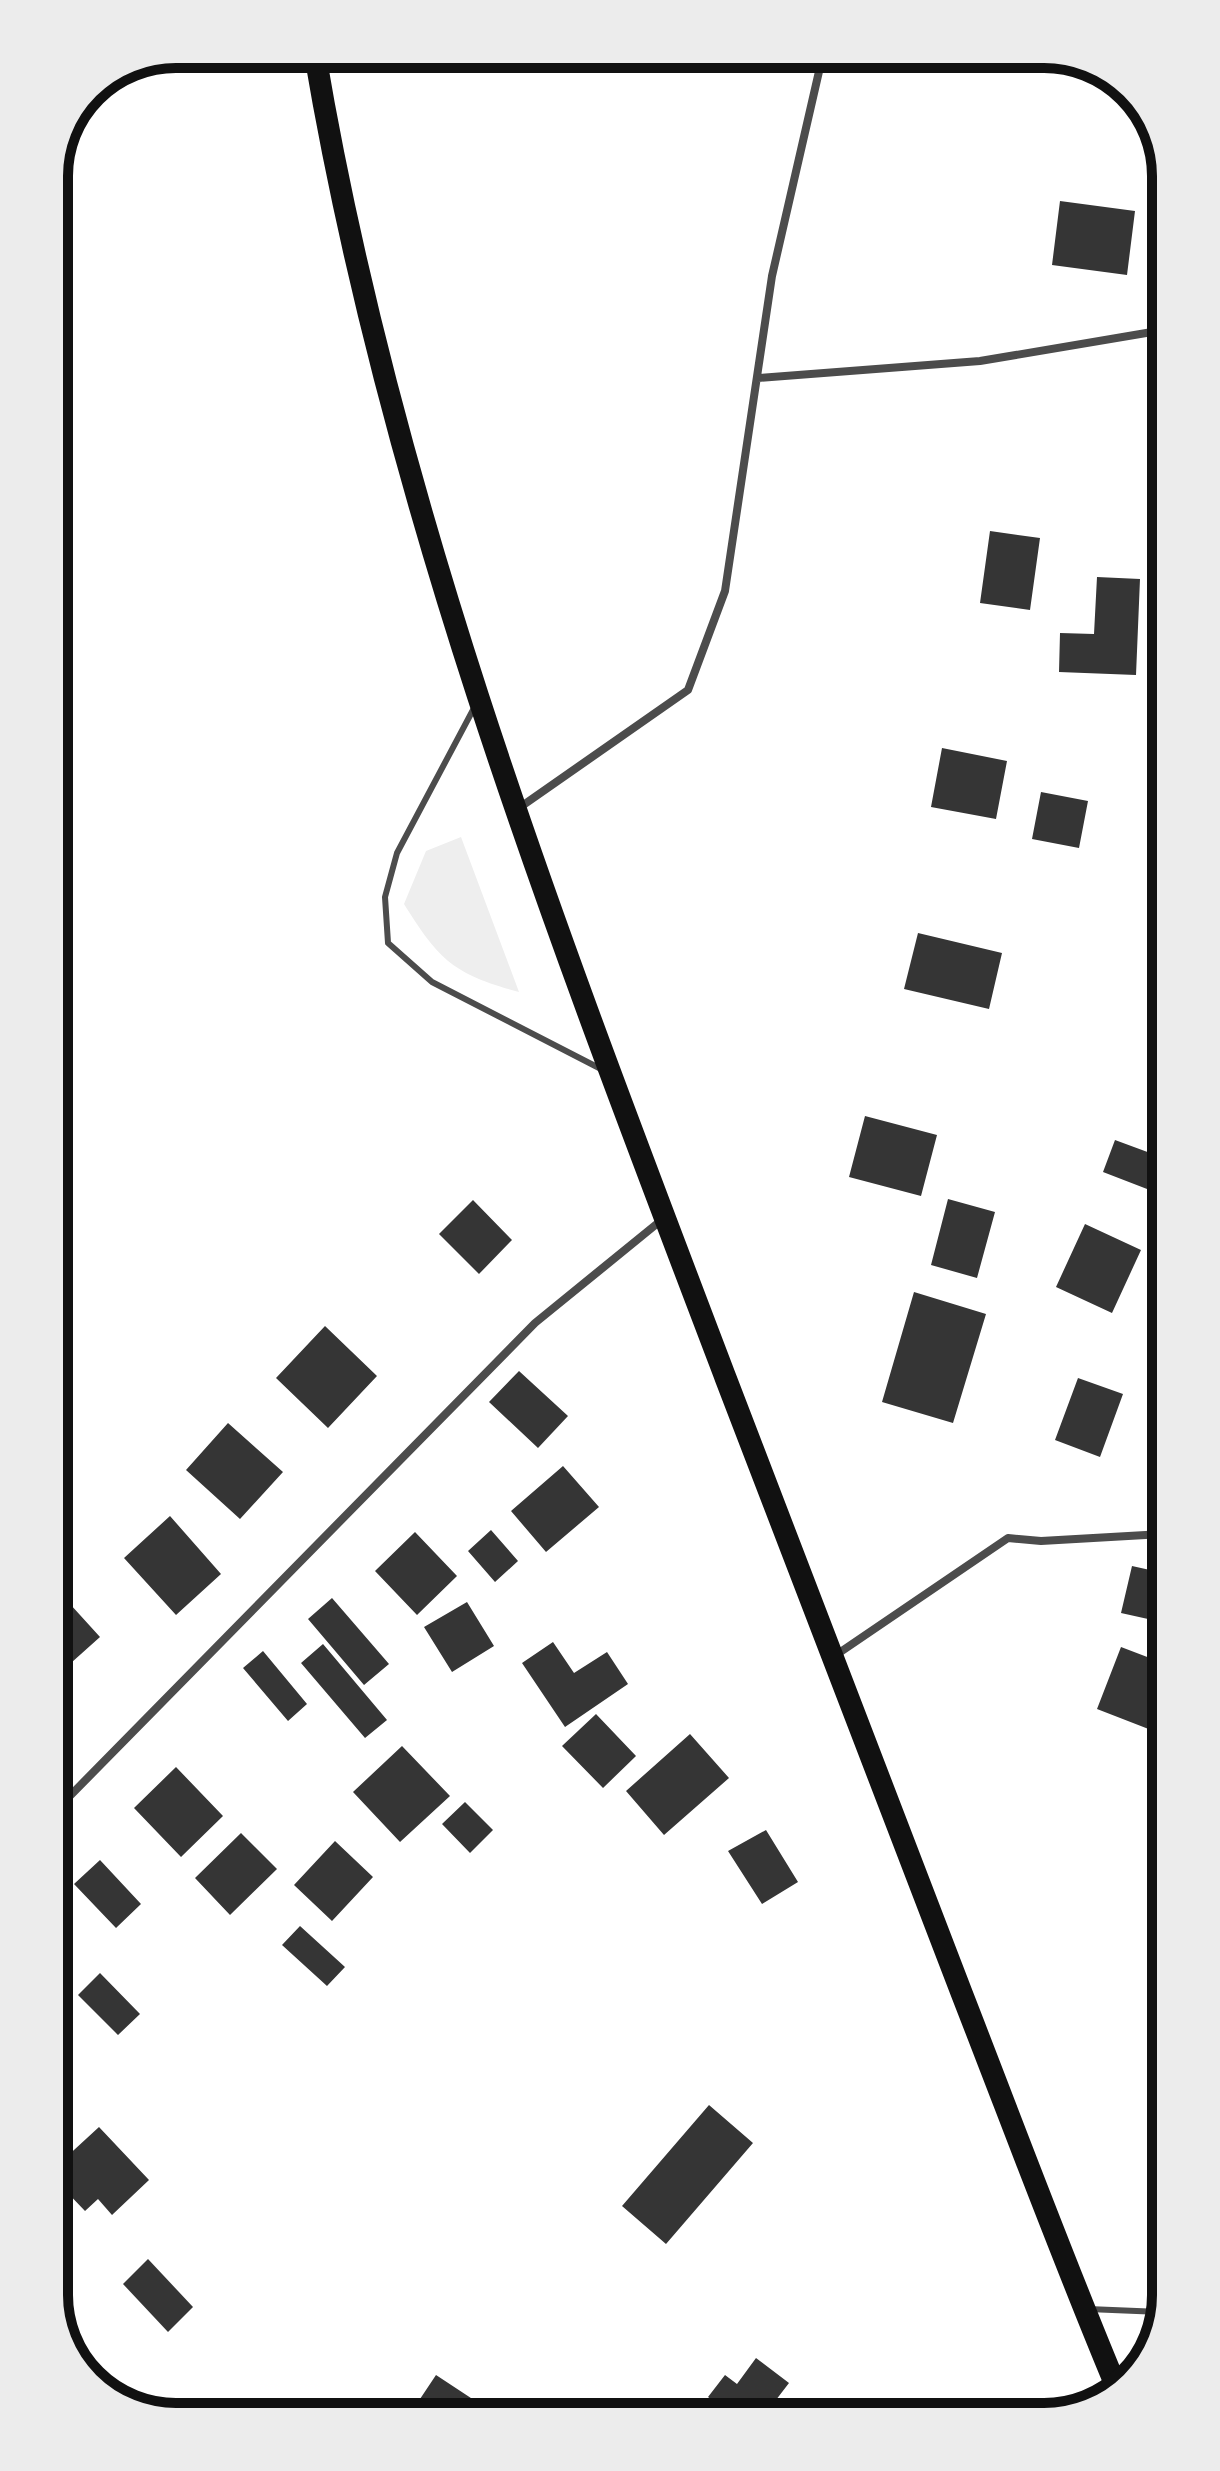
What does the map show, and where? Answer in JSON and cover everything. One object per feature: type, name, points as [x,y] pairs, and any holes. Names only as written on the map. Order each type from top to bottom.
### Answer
[{"type":"highway","points":[[317,68],[331,150],[365,305],[477,701],[610,1074],[832,1658],[1113,2378]]},
{"type":"street","points":[[515,811],[688,690],[725,591],[772,276],[820,68]]},
{"type":"street","points":[[758,378],[980,361],[1152,332]]},
{"type":"street","points":[[68,1798],[535,1323],[665,1217]]},
{"type":"street","points":[[832,1658],[1008,1538],[1041,1541],[1152,1535]]},
{"type":"lane","points":[[477,701],[429,799],[397,853],[385,897],[388,943],[432,982],[610,1074]]},
{"type":"lane","points":[[1084,2309],[1150,2312]]},
{"type":"shaded area","points":[[461,837],[519,992],[478,979],[450,962],[427,939],[404,904],[426,851]]},
{"type":"building","points":[[1152,180],[1152,207],[1147,206]]},
{"type":"building","points":[[1060,201],[1135,211],[1127,275],[1052,265]]},
{"type":"building","points":[[990,531],[1040,538],[1030,610],[980,603]]},
{"type":"building","points":[[1097,577],[1140,579],[1136,675],[1059,672],[1060,633],[1094,634]]},
{"type":"building","points":[[942,748],[1007,761],[996,819],[931,807]]},
{"type":"building","points":[[1041,792],[1088,801],[1079,848],[1032,839]]},
{"type":"building","points":[[918,933],[1002,953],[989,1009],[904,989]]},
{"type":"building","points":[[865,1116],[937,1135],[921,1196],[849,1177]]},
{"type":"building","points":[[1115,1140],[1152,1154],[1152,1191],[1103,1172]]},
{"type":"building","points":[[948,1199],[995,1212],[977,1278],[931,1265]]},
{"type":"building","points":[[473,1200],[512,1240],[479,1274],[439,1234]]},
{"type":"building","points":[[1085,1224],[1141,1250],[1112,1313],[1056,1287]]},
{"type":"building","points":[[914,1292],[986,1314],[953,1423],[882,1402]]},
{"type":"building","points":[[325,1326],[377,1376],[328,1428],[276,1378]]},
{"type":"building","points":[[519,1371],[568,1416],[538,1448],[489,1402]]},
{"type":"building","points":[[1078,1378],[1123,1394],[1100,1457],[1055,1440]]},
{"type":"building","points":[[228,1423],[283,1472],[240,1519],[186,1470]]},
{"type":"building","points":[[563,1466],[599,1507],[546,1552],[511,1511]]},
{"type":"building","points":[[170,1516],[221,1574],[176,1615],[124,1558]]},
{"type":"building","points":[[491,1530],[518,1561],[495,1582],[468,1551]]},
{"type":"building","points":[[415,1532],[457,1576],[417,1615],[375,1571]]},
{"type":"building","points":[[1132,1566],[1152,1570],[1152,1602],[1148,1619],[1121,1613]]},
{"type":"building","points":[[332,1598],[389,1664],[364,1685],[308,1619]]},
{"type":"building","points":[[68,1602],[100,1637],[68,1666]]},
{"type":"building","points":[[467,1602],[494,1646],[452,1672],[424,1627]]},
{"type":"building","points":[[553,1642],[574,1673],[607,1652],[628,1684],[565,1727],[522,1663]]},
{"type":"building","points":[[323,1644],[387,1720],[365,1738],[301,1663]]},
{"type":"building","points":[[1121,1647],[1152,1659],[1152,1730],[1097,1709]]},
{"type":"building","points":[[263,1651],[307,1704],[288,1721],[243,1668]]},
{"type":"building","points":[[596,1714],[636,1756],[603,1788],[562,1746]]},
{"type":"building","points":[[690,1734],[729,1778],[664,1835],[626,1791]]},
{"type":"building","points":[[402,1746],[450,1796],[400,1842],[353,1792]]},
{"type":"building","points":[[176,1767],[223,1816],[181,1857],[134,1808]]},
{"type":"building","points":[[465,1802],[493,1830],[470,1853],[442,1824]]},
{"type":"building","points":[[766,1830],[798,1882],[762,1904],[728,1851]]},
{"type":"building","points":[[241,1833],[277,1869],[230,1915],[195,1878]]},
{"type":"building","points":[[335,1841],[373,1877],[332,1921],[294,1885]]},
{"type":"building","points":[[100,1860],[141,1904],[116,1928],[74,1884]]},
{"type":"building","points":[[300,1926],[345,1967],[327,1986],[282,1945]]},
{"type":"building","points":[[100,1973],[140,2014],[118,2035],[78,1995]]},
{"type":"building","points":[[709,2105],[753,2143],[666,2244],[622,2206]]},
{"type":"building","points":[[99,2127],[149,2180],[112,2215],[98,2199],[85,2211],[68,2193],[68,2155]]},
{"type":"building","points":[[148,2259],[193,2307],[168,2332],[123,2284]]},
{"type":"building","points":[[756,2358],[789,2383],[774,2403],[716,2403],[708,2397],[725,2375],[737,2384]]},
{"type":"building","points":[[436,2375],[477,2402],[476,2403],[417,2403]]}]
